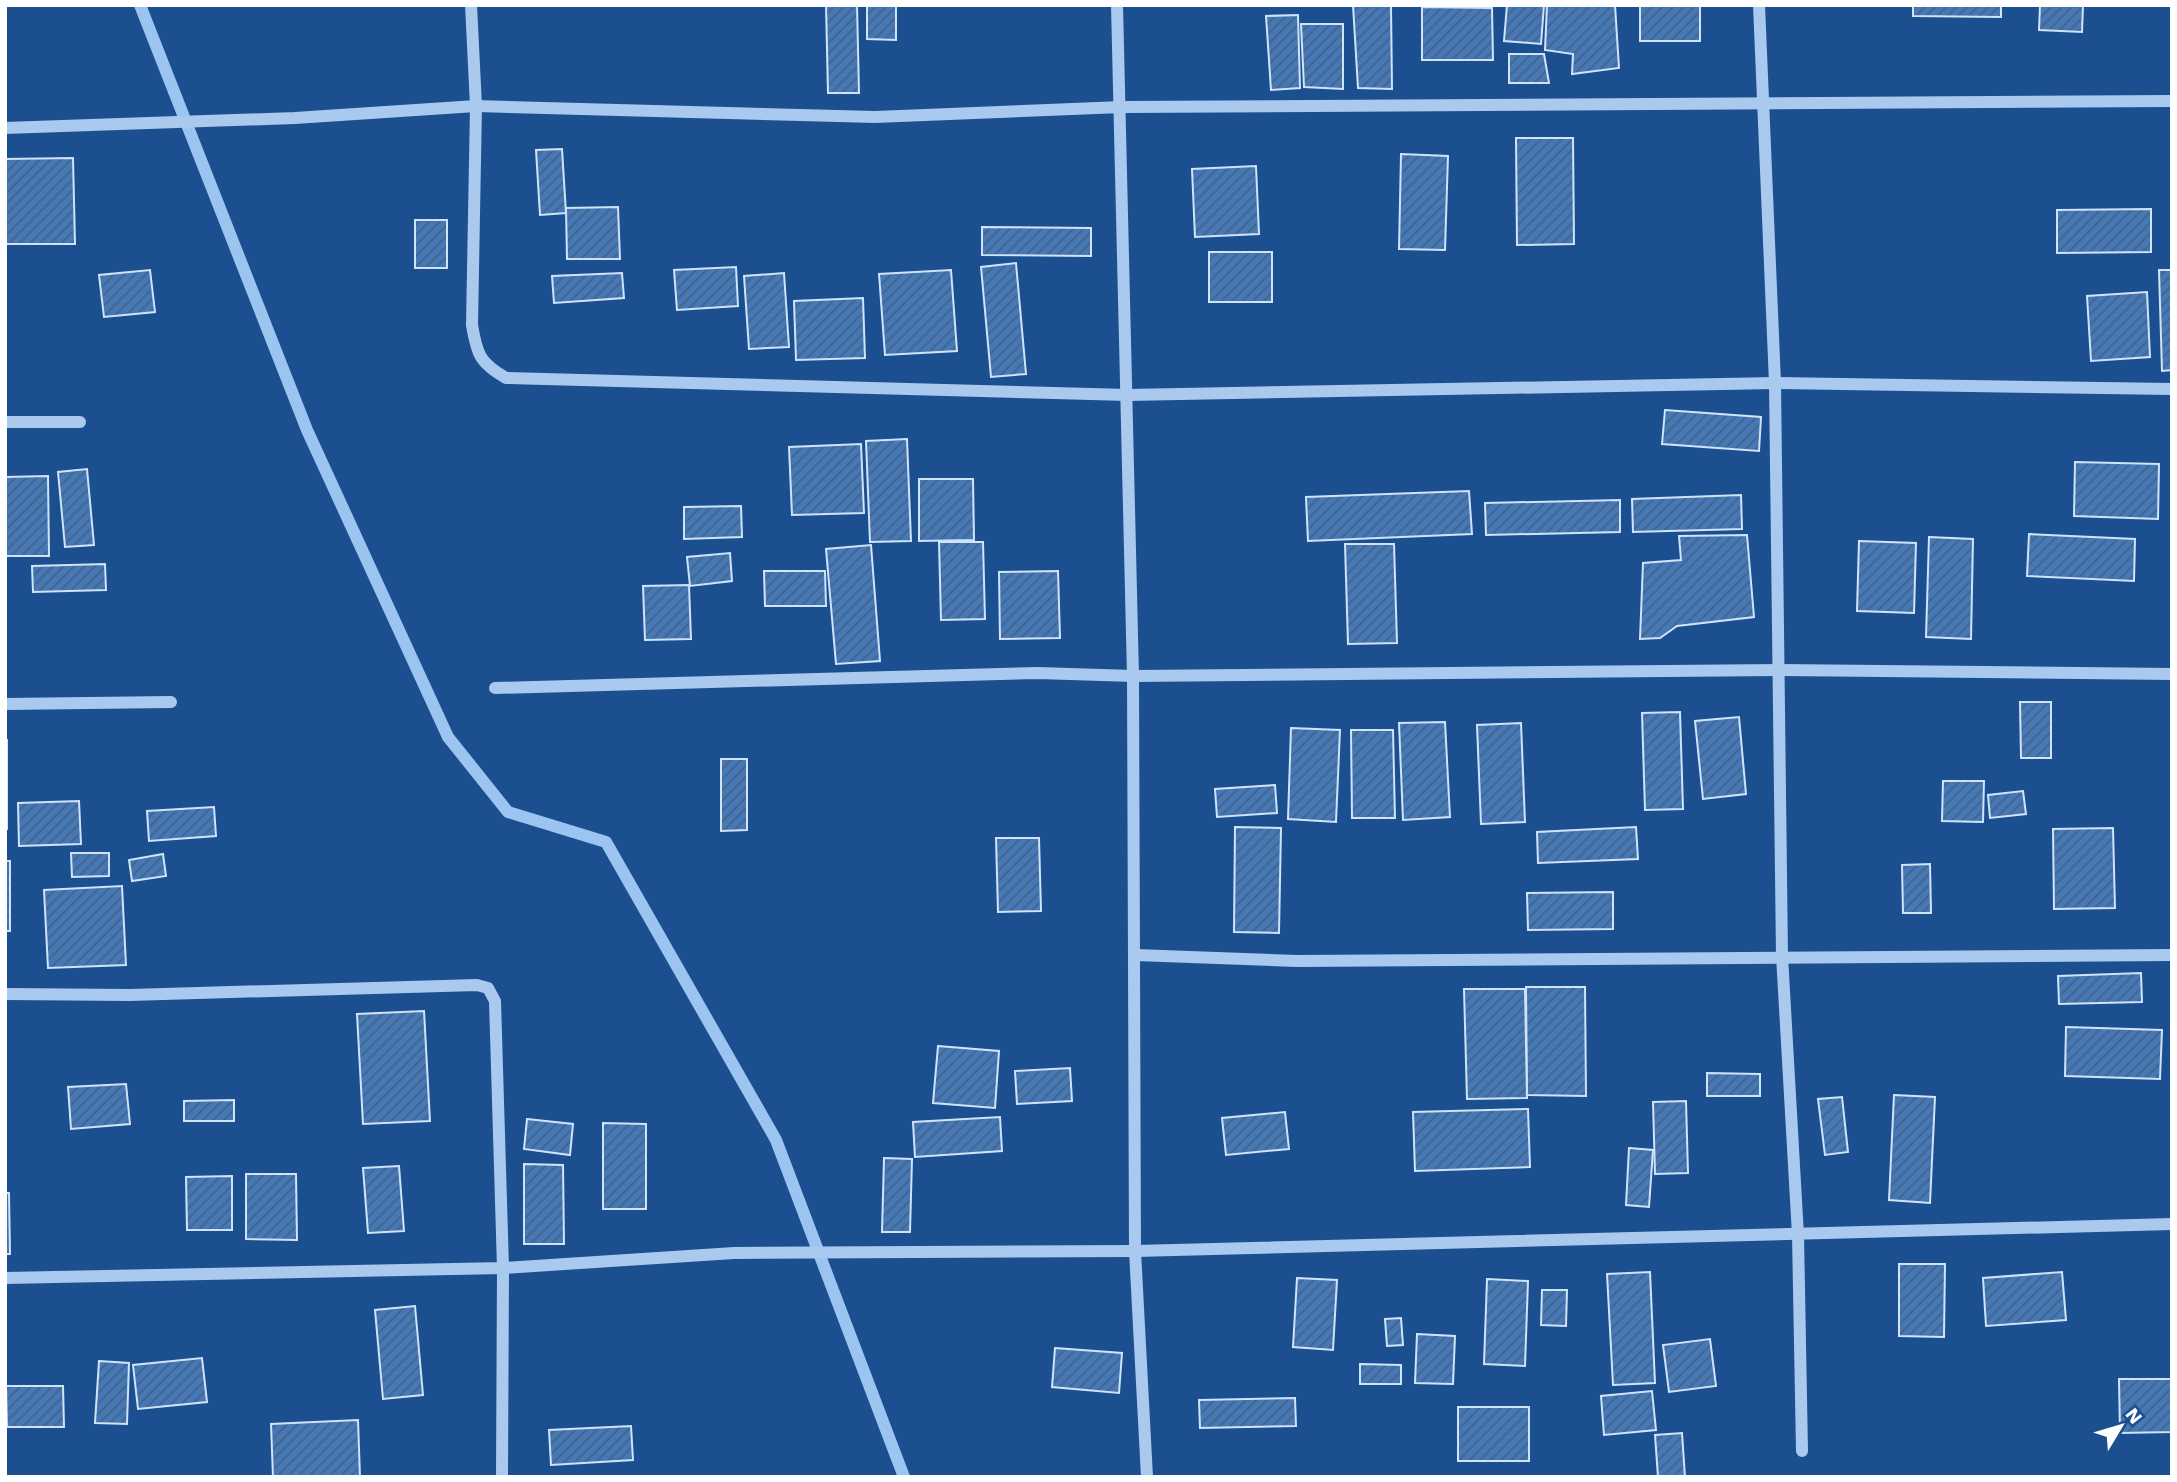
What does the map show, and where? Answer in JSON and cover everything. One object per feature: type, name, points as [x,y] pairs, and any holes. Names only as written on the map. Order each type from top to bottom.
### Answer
[{"type":"street","points":[[471,5],[476,106],[472,325],[476,348],[486,366],[506,378],[1128,395],[1775,383],[2172,389]]},
{"type":"street","points":[[1117,5],[1122,107],[1133,676],[1135,1251],[1147,1477]]},
{"type":"street","points":[[1759,5],[1775,383],[1782,956],[1798,1235],[1802,1451]]},
{"type":"street","points":[[5,128],[295,118],[476,106],[875,117],[1122,107],[1765,106],[2172,101]]},
{"type":"street","points":[[5,422],[80,422]]},
{"type":"street","points":[[495,688],[1038,673],[1133,676],[1780,670],[2172,674]]},
{"type":"street","points":[[5,704],[171,702]]},
{"type":"street","points":[[1135,955],[1297,961],[2172,955]]},
{"type":"street","points":[[5,994],[130,995],[477,985],[488,988],[495,1001],[503,1268],[502,1477]]},
{"type":"street","points":[[5,1278],[503,1268],[734,1253],[1135,1251],[2172,1224]]},
{"type":"building","points":[[826,5],[857,5],[859,93],[828,93]]},
{"type":"building","points":[[867,5],[896,5],[896,40],[867,39]]},
{"type":"building","points":[[1353,5],[1391,5],[1392,89],[1358,88]]},
{"type":"building","points":[[1507,5],[1544,5],[1541,44],[1504,41]]},
{"type":"building","points":[[1547,5],[1615,5],[1619,68],[1572,74],[1573,54],[1545,50]]},
{"type":"building","points":[[1640,5],[1700,5],[1700,41],[1640,41]]},
{"type":"building","points":[[1913,5],[2001,5],[2001,17],[1913,16]]},
{"type":"building","points":[[2040,5],[2083,5],[2082,32],[2039,30]]},
{"type":"building","points":[[1422,7],[1492,8],[1493,60],[1422,60]]},
{"type":"building","points":[[1298,15],[1300,88],[1271,90],[1266,16]]},
{"type":"building","points":[[1301,24],[1343,24],[1343,89],[1304,87]]},
{"type":"building","points":[[1509,54],[1544,54],[1549,83],[1509,83]]},
{"type":"building","points":[[1516,138],[1573,138],[1574,244],[1517,245]]},
{"type":"building","points":[[562,149],[566,213],[540,215],[536,150]]},
{"type":"building","points":[[1401,154],[1448,156],[1445,250],[1399,249]]},
{"type":"building","points":[[73,158],[75,244],[5,244],[5,159]]},
{"type":"building","points":[[1256,166],[1259,234],[1195,237],[1192,169]]},
{"type":"building","points":[[618,207],[620,259],[567,259],[566,208]]},
{"type":"building","points":[[2151,209],[2151,252],[2057,253],[2057,210]]},
{"type":"building","points":[[415,220],[447,220],[447,268],[415,268]]},
{"type":"building","points":[[982,227],[1091,228],[1091,256],[982,255]]},
{"type":"building","points":[[1209,252],[1272,252],[1272,302],[1209,302]]},
{"type":"building","points":[[1016,263],[1026,374],[991,377],[981,267]]},
{"type":"building","points":[[736,267],[738,306],[677,310],[674,270]]},
{"type":"building","points":[[150,270],[155,312],[104,317],[99,275]]},
{"type":"building","points":[[951,270],[957,351],[885,355],[879,274]]},
{"type":"building","points":[[2159,270],[2172,270],[2172,370],[2162,371]]},
{"type":"building","points":[[622,273],[624,298],[554,303],[552,276]]},
{"type":"building","points":[[784,273],[789,347],[749,349],[744,276]]},
{"type":"building","points":[[2147,292],[2150,357],[2091,361],[2087,296]]},
{"type":"building","points":[[863,298],[865,358],[796,360],[794,301]]},
{"type":"building","points":[[1665,410],[1761,417],[1759,451],[1662,444]]},
{"type":"building","points":[[907,439],[911,541],[870,542],[866,441]]},
{"type":"building","points":[[861,444],[864,513],[792,515],[789,447]]},
{"type":"building","points":[[2075,462],[2159,464],[2158,519],[2074,516]]},
{"type":"building","points":[[87,469],[94,545],[65,547],[58,472]]},
{"type":"building","points":[[48,476],[49,556],[5,556],[5,477]]},
{"type":"building","points":[[919,479],[973,479],[974,540],[919,541]]},
{"type":"building","points":[[1469,491],[1472,534],[1308,541],[1306,497]]},
{"type":"building","points":[[1741,495],[1742,529],[1633,532],[1632,499]]},
{"type":"building","points":[[1620,500],[1620,532],[1486,535],[1485,503]]},
{"type":"building","points":[[741,506],[742,537],[684,539],[684,507]]},
{"type":"building","points":[[2029,534],[2135,539],[2134,581],[2027,576]]},
{"type":"building","points":[[1747,535],[1754,617],[1677,626],[1660,638],[1640,639],[1643,563],[1681,560],[1679,536]]},
{"type":"building","points":[[1929,537],[1973,539],[1971,639],[1926,637]]},
{"type":"building","points":[[1859,541],[1916,543],[1914,613],[1857,611]]},
{"type":"building","points":[[939,542],[983,542],[985,619],[941,620]]},
{"type":"building","points":[[1345,544],[1394,544],[1397,643],[1348,644]]},
{"type":"building","points":[[871,545],[880,661],[836,664],[826,549]]},
{"type":"building","points":[[730,553],[732,581],[690,586],[687,557]]},
{"type":"building","points":[[105,564],[106,590],[33,592],[32,566]]},
{"type":"building","points":[[764,571],[825,571],[826,606],[765,606]]},
{"type":"building","points":[[1058,571],[1060,638],[1000,639],[999,572]]},
{"type":"building","points":[[689,585],[691,639],[645,640],[643,586]]},
{"type":"building","points":[[2020,702],[2051,702],[2051,758],[2021,758]]},
{"type":"building","points":[[1680,712],[1683,809],[1645,810],[1642,713]]},
{"type":"building","points":[[1739,717],[1746,794],[1703,799],[1695,721]]},
{"type":"building","points":[[1445,722],[1450,817],[1403,820],[1399,723]]},
{"type":"building","points":[[1521,723],[1525,822],[1481,824],[1477,725]]},
{"type":"building","points":[[1291,728],[1340,730],[1336,822],[1288,819]]},
{"type":"building","points":[[1351,730],[1393,730],[1395,818],[1352,818]]},
{"type":"building","points":[[7,740],[7,829],[5,829]]},
{"type":"building","points":[[721,759],[747,759],[747,830],[721,831]]},
{"type":"building","points":[[1943,781],[1984,781],[1983,822],[1942,821]]},
{"type":"building","points":[[1275,785],[1277,813],[1217,817],[1215,789]]},
{"type":"building","points":[[2023,791],[2026,814],[1990,818],[1988,795]]},
{"type":"building","points":[[79,801],[81,844],[19,846],[18,803]]},
{"type":"building","points":[[214,807],[216,836],[149,841],[147,811]]},
{"type":"building","points":[[1235,827],[1281,828],[1279,933],[1234,932]]},
{"type":"building","points":[[1636,827],[1638,859],[1538,863],[1537,832]]},
{"type":"building","points":[[2113,828],[2115,908],[2054,909],[2053,829]]},
{"type":"building","points":[[996,838],[1039,838],[1041,911],[998,912]]},
{"type":"building","points":[[71,853],[109,853],[109,876],[72,877]]},
{"type":"building","points":[[163,854],[166,876],[132,881],[129,860]]},
{"type":"building","points":[[5,861],[10,861],[10,931],[5,931]]},
{"type":"building","points":[[1930,864],[1931,913],[1903,913],[1902,865]]},
{"type":"building","points":[[122,886],[126,965],[48,968],[44,890]]},
{"type":"building","points":[[1613,892],[1613,929],[1528,930],[1527,893]]},
{"type":"building","points":[[2141,973],[2142,1002],[2059,1004],[2058,976]]},
{"type":"building","points":[[1526,987],[1585,987],[1586,1096],[1527,1095]]},
{"type":"building","points":[[1464,989],[1525,989],[1527,1098],[1467,1099]]},
{"type":"building","points":[[424,1011],[430,1121],[363,1124],[357,1014]]},
{"type":"building","points":[[2066,1027],[2162,1030],[2160,1079],[2065,1076]]},
{"type":"building","points":[[938,1046],[999,1051],[995,1108],[933,1103]]},
{"type":"building","points":[[1070,1068],[1072,1101],[1017,1104],[1015,1071]]},
{"type":"building","points":[[1707,1073],[1760,1074],[1760,1096],[1707,1096]]},
{"type":"building","points":[[126,1084],[130,1124],[71,1129],[68,1087]]},
{"type":"building","points":[[1894,1095],[1935,1097],[1930,1203],[1889,1200]]},
{"type":"building","points":[[1842,1097],[1848,1152],[1825,1155],[1818,1099]]},
{"type":"building","points":[[234,1100],[234,1121],[184,1121],[184,1101]]},
{"type":"building","points":[[1686,1101],[1688,1173],[1655,1174],[1653,1102]]},
{"type":"building","points":[[1528,1109],[1530,1167],[1415,1171],[1413,1112]]},
{"type":"building","points":[[1285,1112],[1289,1149],[1226,1155],[1222,1118]]},
{"type":"building","points":[[1000,1117],[1002,1151],[915,1157],[913,1122]]},
{"type":"building","points":[[527,1119],[573,1124],[570,1155],[524,1149]]},
{"type":"building","points":[[603,1123],[646,1124],[646,1209],[603,1209]]},
{"type":"building","points":[[1629,1148],[1653,1150],[1649,1207],[1626,1205]]},
{"type":"building","points":[[884,1158],[912,1159],[910,1232],[882,1232]]},
{"type":"building","points":[[524,1164],[563,1165],[564,1244],[524,1244]]},
{"type":"building","points":[[399,1166],[404,1231],[368,1233],[363,1168]]},
{"type":"building","points":[[246,1174],[296,1174],[297,1240],[246,1239]]},
{"type":"building","points":[[232,1176],[232,1230],[187,1230],[186,1177]]},
{"type":"building","points":[[5,1193],[9,1193],[10,1254],[5,1254]]},
{"type":"building","points":[[1899,1264],[1945,1264],[1944,1337],[1899,1336]]},
{"type":"building","points":[[1650,1272],[1655,1383],[1613,1385],[1607,1274]]},
{"type":"building","points":[[2062,1272],[2066,1320],[1986,1326],[1983,1278]]},
{"type":"building","points":[[1297,1278],[1337,1280],[1333,1350],[1293,1347]]},
{"type":"building","points":[[1487,1279],[1528,1281],[1525,1366],[1484,1364]]},
{"type":"building","points":[[1542,1290],[1567,1290],[1566,1326],[1541,1325]]},
{"type":"building","points":[[415,1306],[423,1395],[383,1399],[375,1310]]},
{"type":"building","points":[[1401,1318],[1403,1345],[1387,1346],[1385,1319]]},
{"type":"building","points":[[1417,1334],[1455,1336],[1453,1384],[1415,1383]]},
{"type":"building","points":[[1710,1339],[1716,1386],[1669,1392],[1663,1345]]},
{"type":"building","points":[[1055,1348],[1122,1353],[1119,1393],[1052,1387]]},
{"type":"building","points":[[202,1358],[207,1402],[138,1409],[133,1365]]},
{"type":"building","points":[[99,1361],[129,1363],[127,1424],[95,1423]]},
{"type":"building","points":[[1360,1364],[1401,1365],[1401,1384],[1360,1384]]},
{"type":"building","points":[[2119,1379],[2172,1379],[2172,1432],[2120,1433]]},
{"type":"building","points":[[6,1386],[63,1386],[64,1427],[7,1427]]},
{"type":"building","points":[[1652,1391],[1656,1430],[1604,1435],[1601,1396]]},
{"type":"building","points":[[1295,1398],[1296,1426],[1200,1428],[1199,1400]]},
{"type":"building","points":[[1458,1407],[1529,1407],[1529,1461],[1458,1461]]},
{"type":"building","points":[[358,1420],[360,1477],[273,1477],[271,1424]]},
{"type":"building","points":[[631,1426],[633,1460],[551,1465],[549,1430]]},
{"type":"building","points":[[1682,1433],[1685,1477],[1658,1477],[1655,1435]]},
{"type":"waterway","points":[[140,5],[307,430],[448,737],[508,812],[606,842],[776,1140],[904,1477]]}]
